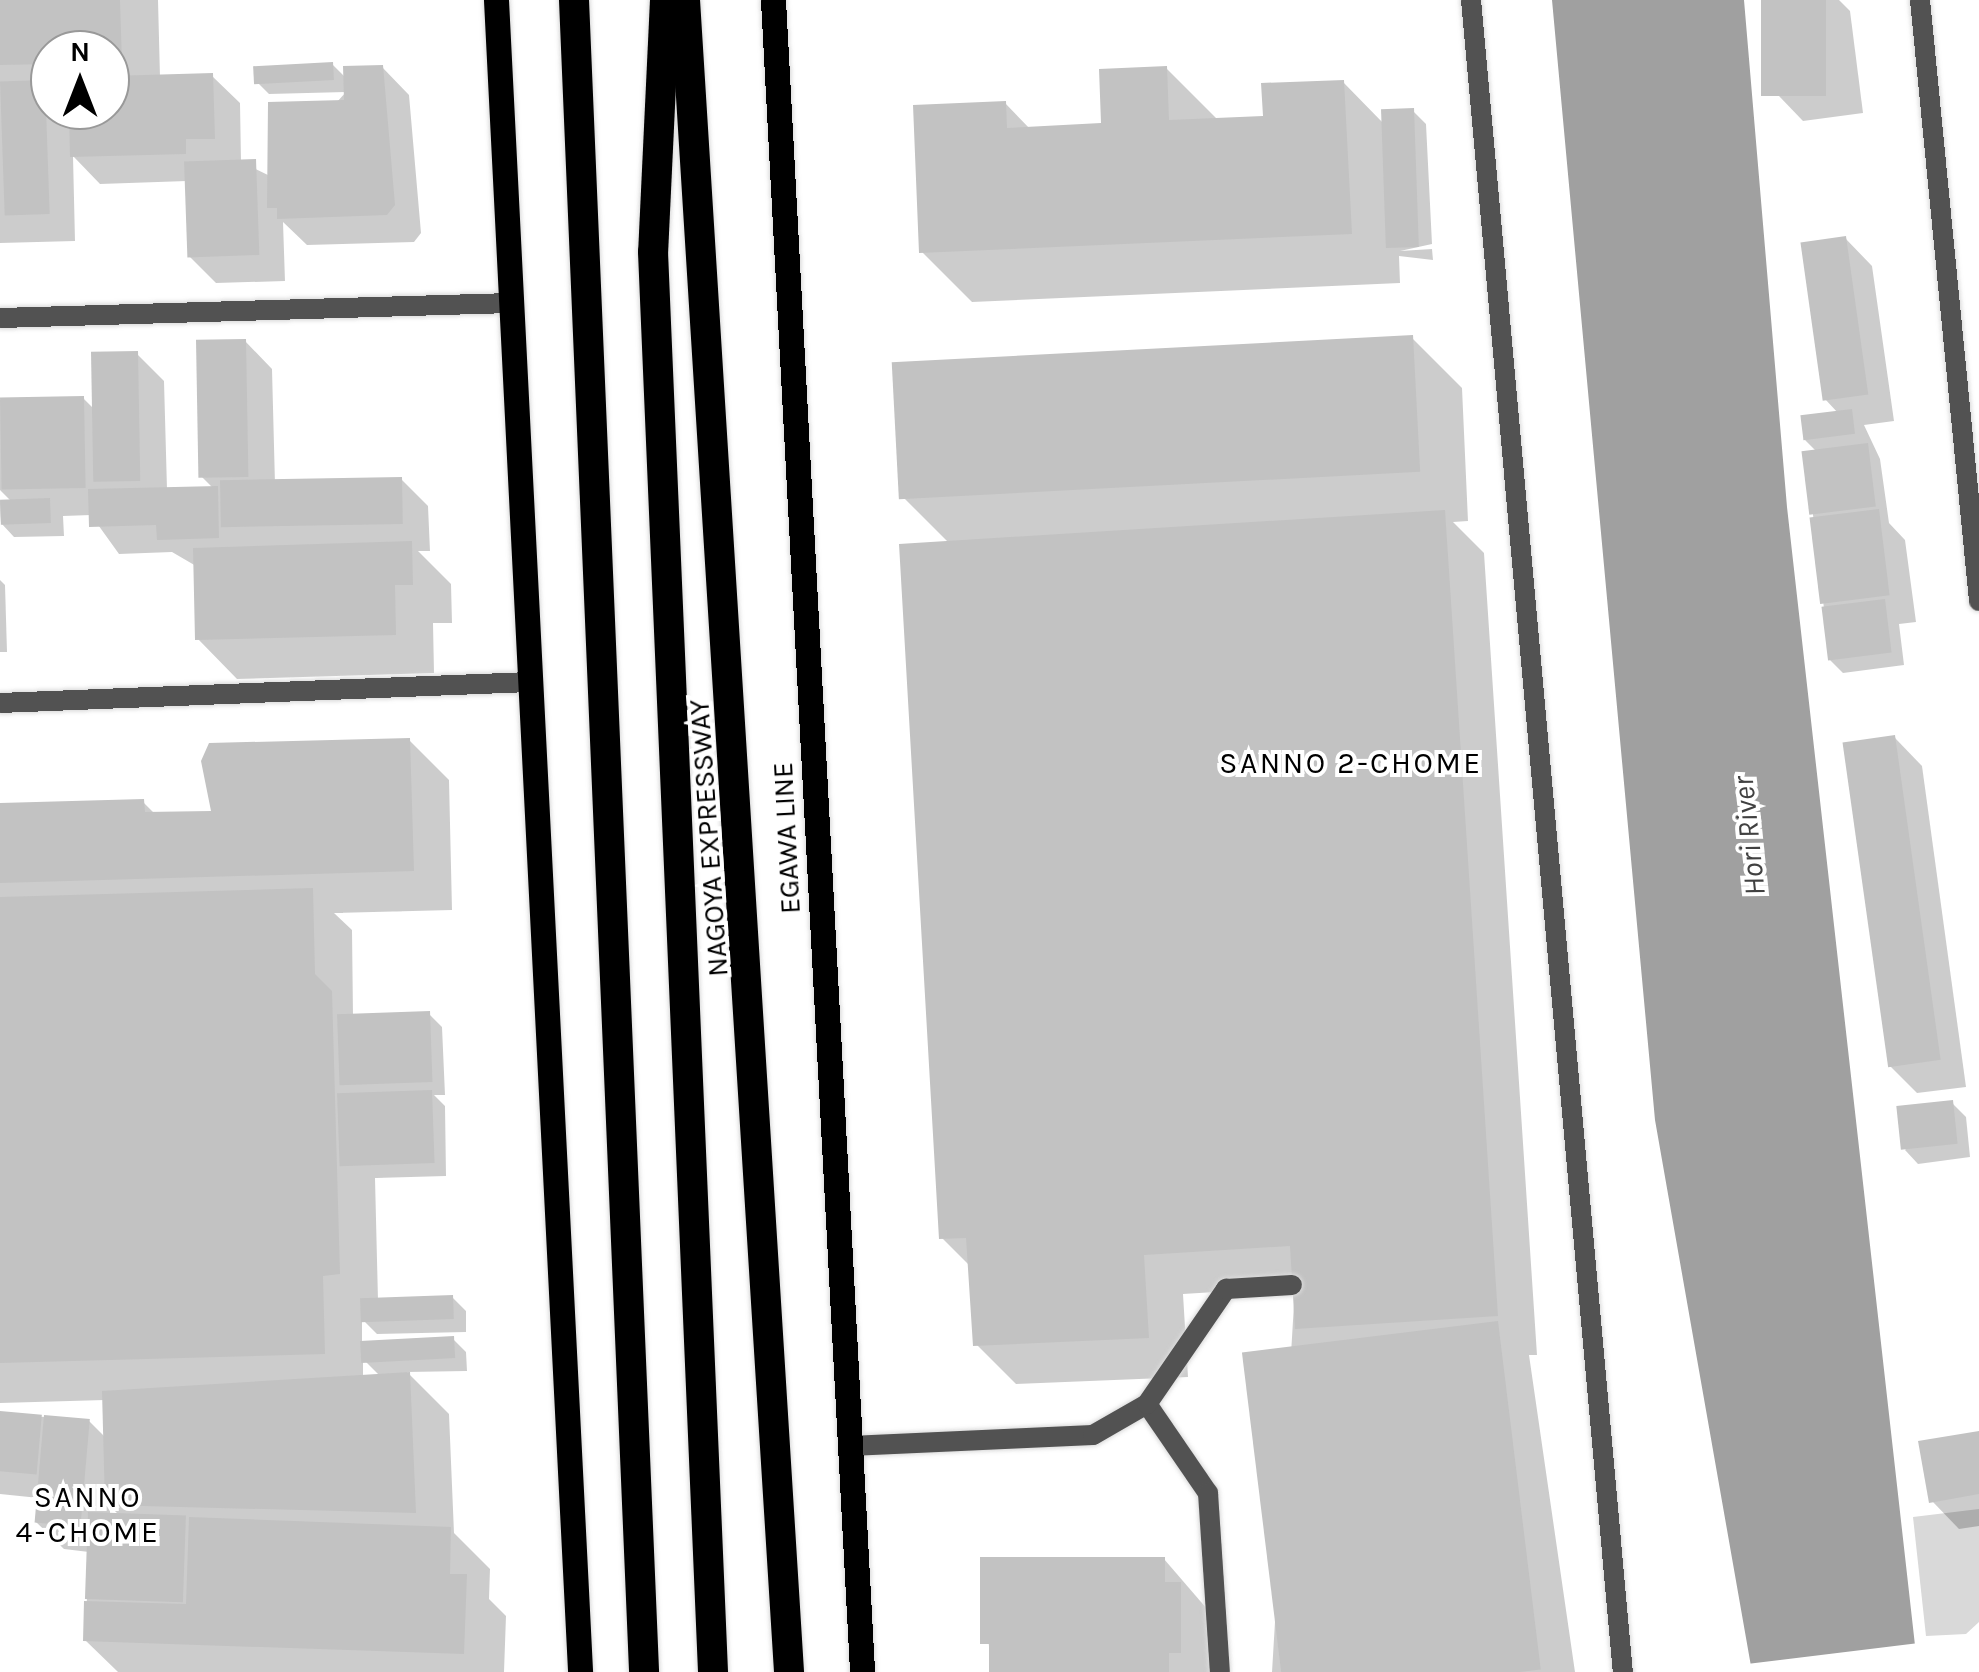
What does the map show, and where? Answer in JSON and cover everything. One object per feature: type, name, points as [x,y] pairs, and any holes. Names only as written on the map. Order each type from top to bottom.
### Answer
[{"type":"highway","points":[[574,0],[644,1672]]},
{"type":"highway","points":[[665,0],[653,252],[668,695],[713,1672]]},
{"type":"highway","name":"NAGOYA EXPRESSWAY","points":[[684,0],[790,1672]]},
{"type":"main road","points":[[496,0],[580,1672]]},
{"type":"main road","name":"EGAWA LINE","points":[[773,0],[862,1672]]},
{"type":"street","points":[[1471,0],[1623,1672]]},
{"type":"street","points":[[1920,0],[1979,600]]},
{"type":"street","points":[[0,318],[512,302]]},
{"type":"street","points":[[0,703],[529,682]]},
{"type":"street","points":[[850,1446],[1093,1435],[1147,1404],[1226,1289],[1292,1285]]},
{"type":"street","points":[[1147,1404],[1208,1493],[1220,1672]]},
{"type":"shaded area","points":[[1979,1509],[1979,1622],[1966,1634],[1926,1636],[1913,1517]]},
{"type":"water","name":"Hori River","points":[[1552,0],[1744,0],[1787,507],[1918,1672],[1752,1672],[1655,1120]]},
{"type":"pier","points":[[1919,1643],[1923,1672],[1747,1672],[1747,1664]]},
{"type":"building","points":[[0,0],[120,0],[121,30],[30,30],[30,64],[0,65]]},
{"type":"building","points":[[1761,0],[1826,0],[1826,96],[1761,96]]},
{"type":"building","points":[[333,62],[334,80],[254,84],[253,66]]},
{"type":"building","points":[[383,65],[395,205],[387,215],[277,219],[277,208],[267,208],[268,102],[344,100],[343,66]]},
{"type":"building","points":[[1167,66],[1169,120],[1263,116],[1261,83],[1344,80],[1352,234],[919,253],[913,105],[1006,101],[1007,128],[1101,123],[1099,69]]},
{"type":"building","points":[[213,73],[215,139],[186,139],[186,154],[70,157],[69,130],[130,130],[130,75]]},
{"type":"building","points":[[30,81],[30,130],[47,130],[50,214],[5,215],[0,82]]},
{"type":"building","points":[[1414,108],[1419,247],[1386,248],[1381,109]]},
{"type":"building","points":[[256,159],[259,255],[187,257],[184,162]]},
{"type":"building","points":[[1846,236],[1868,394],[1823,401],[1800,242]]},
{"type":"building","points":[[1413,335],[1420,472],[899,499],[892,362]]},
{"type":"building","points":[[246,339],[248,477],[198,478],[196,340]]},
{"type":"building","points":[[138,351],[140,481],[93,482],[91,352]]},
{"type":"building","points":[[84,396],[86,488],[2,489],[0,397]]},
{"type":"building","points":[[1852,409],[1855,434],[1803,440],[1800,415]]},
{"type":"building","points":[[1868,443],[1876,507],[1809,515],[1801,451]]},
{"type":"building","points":[[402,477],[403,524],[221,527],[220,480]]},
{"type":"building","points":[[218,486],[219,538],[157,540],[156,525],[89,527],[88,489]]},
{"type":"building","points":[[50,498],[51,523],[1,525],[0,500]]},
{"type":"building","points":[[1879,509],[1890,595],[1820,604],[1810,518]]},
{"type":"building","points":[[1445,510],[1498,1316],[1295,1329],[1290,1246],[1144,1255],[1149,1338],[973,1346],[966,1238],[939,1239],[899,544]]},
{"type":"building","points":[[412,541],[413,585],[395,585],[396,635],[195,640],[193,548]]},
{"type":"building","points":[[1885,599],[1892,653],[1828,660],[1821,607]]},
{"type":"building","points":[[1895,735],[1941,1060],[1888,1067],[1843,742]]},
{"type":"building","points":[[410,738],[414,871],[0,883],[0,803],[144,799],[145,812],[211,811],[201,761],[209,743]]},
{"type":"building","points":[[313,888],[315,974],[332,991],[340,1274],[323,1276],[325,1354],[0,1363],[0,897]]},
{"type":"building","points":[[430,1011],[432,1082],[340,1085],[337,1014]]},
{"type":"building","points":[[432,1090],[435,1163],[340,1166],[337,1093]]},
{"type":"building","points":[[1953,1100],[1958,1144],[1901,1150],[1896,1106]]},
{"type":"building","points":[[453,1295],[454,1319],[361,1322],[360,1298]]},
{"type":"building","points":[[1498,1321],[1541,1669],[1281,1672],[1242,1352]]},
{"type":"building","points":[[454,1336],[455,1358],[361,1363],[360,1341]]},
{"type":"building","points":[[410,1372],[416,1513],[105,1505],[102,1391]]},
{"type":"building","points":[[0,1411],[42,1415],[37,1474],[0,1471]]},
{"type":"building","points":[[44,1415],[90,1419],[80,1527],[35,1523]]},
{"type":"building","points":[[1979,1431],[1979,1494],[1929,1503],[1918,1441]]},
{"type":"building","points":[[88,1512],[186,1515],[183,1602],[85,1599]]},
{"type":"building","points":[[189,1517],[451,1527],[450,1574],[467,1574],[464,1654],[83,1641],[84,1601],[186,1604]]},
{"type":"building","points":[[980,1557],[1165,1557],[1165,1582],[1181,1582],[1181,1653],[1169,1653],[1169,1672],[989,1672],[989,1644],[980,1644]]},
{"type":"district","name":"SANNO 2-CHOME","points":[[1351,763]]},
{"type":"district","name":"SANNO 4-CHOME","points":[[88,1514]]}]
